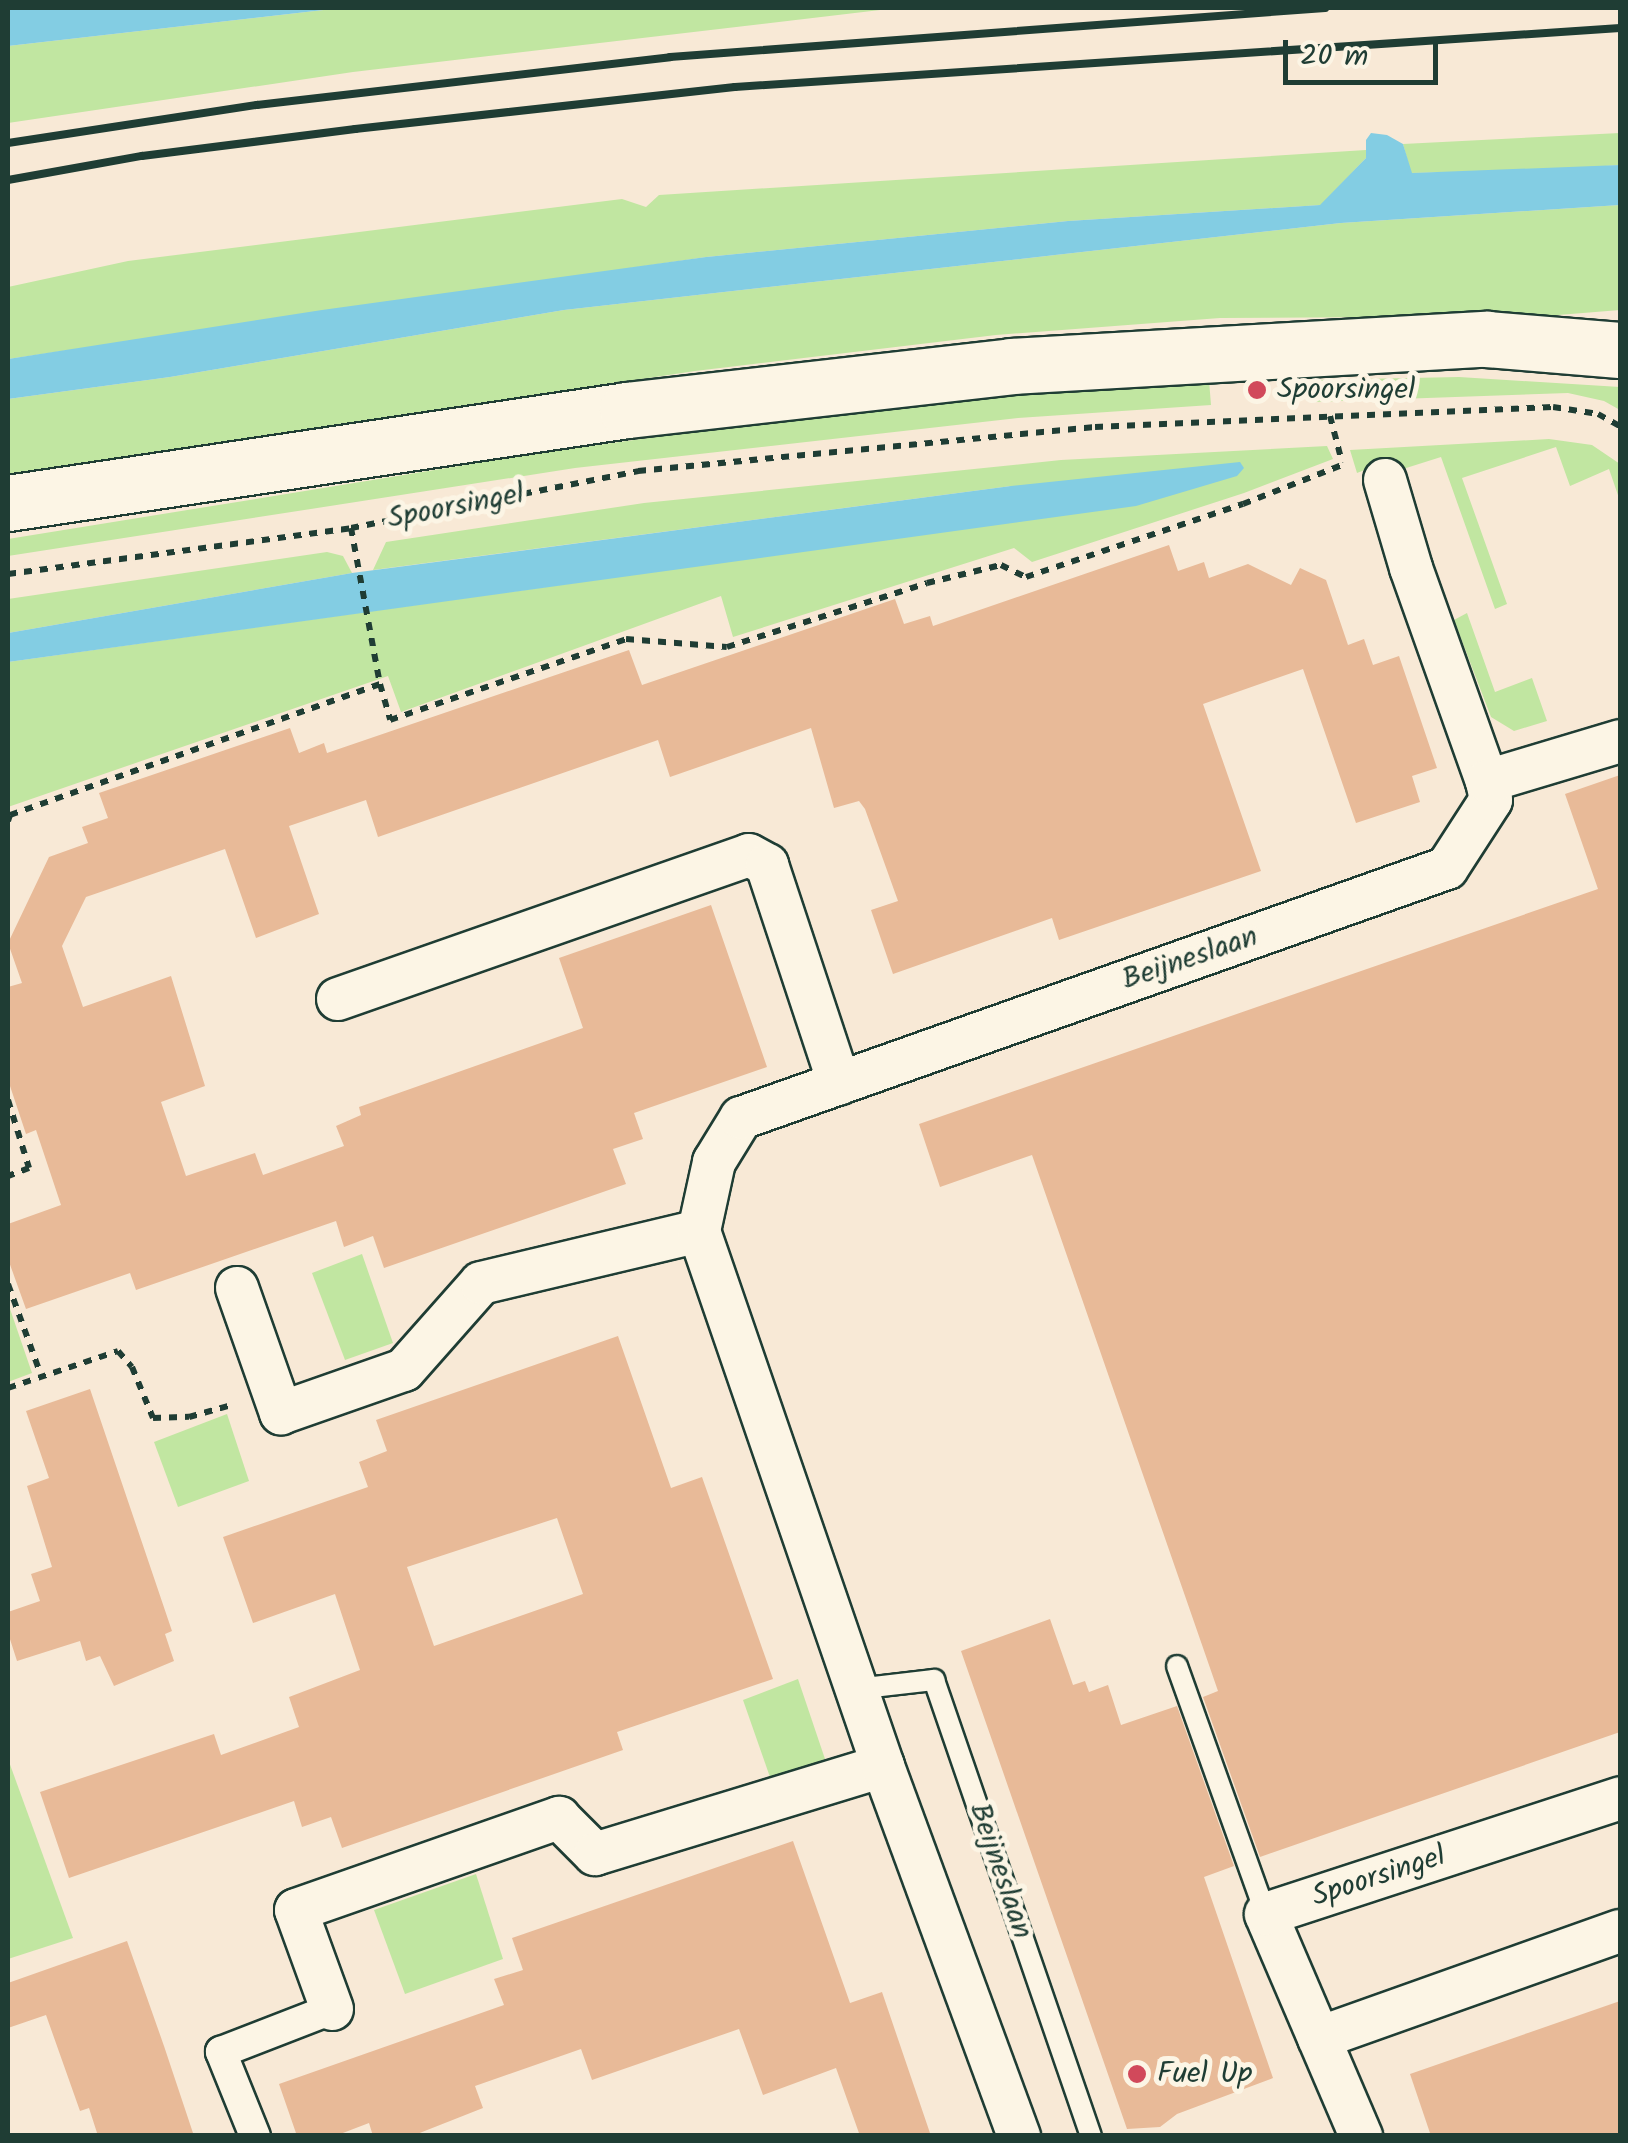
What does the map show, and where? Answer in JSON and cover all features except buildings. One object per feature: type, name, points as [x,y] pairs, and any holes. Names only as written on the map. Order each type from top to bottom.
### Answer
[{"type":"main road","points":[[8,504],[626,410],[1011,366],[1486,339],[1620,350]]},
{"type":"street","points":[[1385,480],[1410,568],[1487,781],[1620,741]]},
{"type":"street","name":"Beijneslaan","points":[[699,1231],[714,1162],[741,1118],[1448,868],[1491,800],[1487,781]]},
{"type":"street","points":[[338,999],[749,855],[768,865],[839,1083]]},
{"type":"street","points":[[237,1288],[281,1413],[404,1370],[481,1283],[699,1231],[883,1766],[1020,2136]]},
{"type":"street","points":[[254,2136],[221,2052],[332,2008],[296,1910],[558,1818],[595,1854],[883,1766]]},
{"type":"street","name":"Spoorsingel","points":[[1266,1914],[1620,1798]]},
{"type":"street","points":[[1266,1914],[1361,2136]]},
{"type":"street","points":[[1320,2038],[1620,1931]]},
{"type":"lane","points":[[1177,1666],[1266,1914]]},
{"type":"lane","name":"Beijneslaan","points":[[856,1689],[934,1680],[1091,2136]]},
{"type":"path","name":"Spoorsingel","points":[[8,574],[351,528],[638,470],[1095,428],[1553,407],[1598,414],[1620,426]]},
{"type":"path","points":[[351,528],[368,635],[390,720],[626,640],[727,647],[927,583],[1002,565],[1026,576],[1242,504],[1343,464]]},
{"type":"path","points":[[8,820],[10,816],[380,684]]},
{"type":"path","points":[[8,1100],[29,1168],[8,1176]]},
{"type":"path","points":[[8,1284],[41,1375]]},
{"type":"path","points":[[8,1388],[118,1352],[132,1366],[153,1418],[189,1417],[273,1393]]},
{"type":"green space","points":[[341,8],[897,8],[353,72],[8,123],[8,46]]},
{"type":"green space","points":[[1620,133],[1620,165],[1548,170],[1411,173],[1403,144]]},
{"type":"green space","points":[[1366,150],[1366,158],[1321,205],[1068,221],[706,257],[8,359],[8,287],[128,261],[622,199],[646,207],[659,195]]},
{"type":"green space","points":[[1620,205],[1620,310],[1546,316],[1220,318],[996,335],[695,371],[8,475],[8,399],[170,377],[564,310],[1341,223]]},
{"type":"green space","points":[[1459,377],[1620,387],[1620,410],[1604,401],[1568,393],[1314,402],[1313,380]]},
{"type":"green space","points":[[1209,380],[1211,405],[1018,418],[575,468],[8,556],[8,539],[540,453],[821,414],[1024,392]]},
{"type":"green space","points":[[1549,439],[1592,445],[1620,464],[1620,501],[1609,469],[1570,486],[1556,447],[1462,478],[1507,604],[1495,609],[1441,457],[1403,469],[1395,458],[1357,473],[1350,450]]},
{"type":"green space","points":[[1327,446],[1333,459],[1244,493],[1032,562],[1014,548],[733,637],[721,596],[401,712],[388,676],[8,807],[8,662],[881,540],[1011,486],[373,570],[386,542],[644,503],[1061,460]]},
{"type":"green space","points":[[327,552],[343,556],[352,573],[8,633],[8,599]]},
{"type":"green space","points":[[1467,613],[1495,692],[1532,678],[1547,721],[1514,731],[1491,717],[1454,620]]},
{"type":"green space","points":[[362,1254],[393,1343],[345,1360],[312,1273]]},
{"type":"green space","points":[[8,1303],[32,1373],[8,1382]]},
{"type":"green space","points":[[227,1414],[249,1481],[178,1507],[154,1442]]},
{"type":"green space","points":[[798,1679],[825,1759],[771,1780],[743,1700]]},
{"type":"green space","points":[[8,1759],[73,1938],[8,1959]]},
{"type":"green space","points":[[476,1874],[503,1959],[405,1994],[374,1910]]},
{"type":"water","points":[[8,8],[341,8],[8,46]]},
{"type":"water","points":[[1371,133],[1387,135],[1403,144],[1412,173],[1620,165],[1620,205],[1341,223],[564,310],[170,377],[8,399],[8,359],[322,310],[706,257],[1068,221],[1320,205],[1366,158],[1366,140]]},
{"type":"water","points":[[1240,462],[1244,468],[1237,476],[1136,506],[8,662],[8,633],[352,573],[1011,486]]},
{"type":"railway","points":[[8,143],[257,105],[670,57],[1325,8]]},
{"type":"railway","points":[[8,180],[142,156],[735,87],[1620,28]]},
{"type":"place","name":"Spoorsingel","points":[[1257,390]]},
{"type":"place","name":"Fuel Up","points":[[1137,2074]]}]
